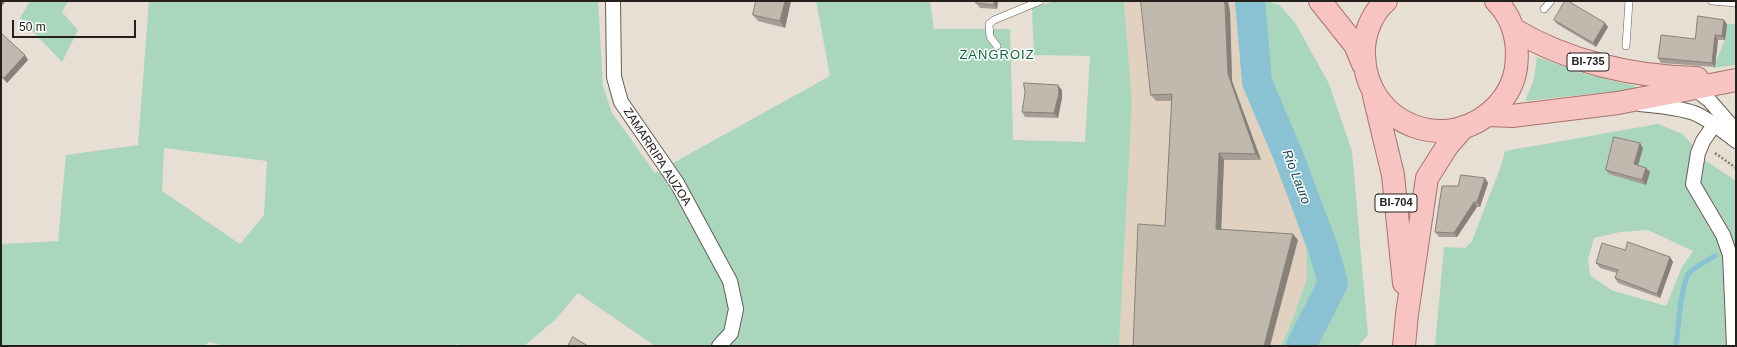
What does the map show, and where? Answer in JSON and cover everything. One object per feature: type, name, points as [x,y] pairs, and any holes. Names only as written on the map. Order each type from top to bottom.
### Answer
[{"type":"main road","name":"BI-735","points":[[1320,1],[1355,45],[1373,93],[1386,110],[1402,122],[1421,130],[1442,132],[1462,129],[1476,123],[1489,115],[1505,98],[1515,76],[1518,52],[1510,16]]},
{"type":"main road","name":"BI-735","points":[[1364,68],[1364,46],[1370,24],[1386,1]]},
{"type":"main road","name":"BI-735","points":[[1496,1],[1534,42],[1588,62],[1623,71],[1668,77],[1736,79]]},
{"type":"main road","name":"BI-735","points":[[1489,115],[1512,116],[1618,103],[1736,79]]},
{"type":"main road","name":"BI-704","points":[[1373,93],[1393,174],[1406,314]]},
{"type":"main road","name":"BI-704","points":[[1404,346],[1406,314],[1427,178],[1448,145],[1462,129]]},
{"type":"street","name":"ZAMARRIPA AUZOA","points":[[613,1],[614,77],[621,102],[677,183],[730,281],[736,309],[731,333],[719,346]]},
{"type":"street","points":[[1668,77],[1694,88],[1709,100],[1736,131]]},
{"type":"street","points":[[1618,103],[1665,106],[1694,113],[1736,141]]},
{"type":"street","points":[[1714,125],[1702,141],[1698,153],[1693,184],[1723,235],[1730,256],[1734,346]]},
{"type":"lane","points":[[997,46],[990,37],[989,24],[1000,17],[1040,1]]},
{"type":"lane","points":[[1544,9],[1550,1]]},
{"type":"lane","points":[[1626,46],[1628,1]]},
{"type":"lane","points":[[1712,1],[1736,3]]},
{"type":"path","points":[[1702,141],[1736,168]]},
{"type":"shaded area","points":[[1124,1],[1240,1],[1245,77],[1306,247],[1307,278],[1293,318],[1281,346],[1119,346],[1132,104]]},
{"type":"green space","points":[[30,1],[68,1],[62,12],[78,30],[62,62],[20,18]]},
{"type":"green space","points":[[149,1],[598,1],[603,86],[612,113],[655,173],[830,76],[816,1],[930,1],[934,29],[1010,29],[1013,140],[1085,142],[1090,56],[1034,55],[1032,8],[1055,1],[1124,1],[1132,104],[1119,346],[655,346],[578,293],[555,320],[524,346],[459,346],[458,344],[454,346],[224,346],[209,342],[204,346],[1,346],[1,244],[58,241],[66,155],[138,145]],"holes":[[[164,148],[267,161],[264,215],[240,244],[162,191]]]},
{"type":"green space","points":[[1240,1],[1266,1],[1280,5],[1296,24],[1329,84],[1352,151],[1368,335],[1358,346],[1281,346],[1293,318],[1307,278],[1306,247],[1245,77]]},
{"type":"green space","points":[[1727,24],[1736,24],[1736,65],[1713,68],[1725,40]]},
{"type":"green space","points":[[1537,57],[1582,73],[1635,86],[1636,89],[1525,101],[1534,79]]},
{"type":"green space","points":[[1658,124],[1683,134],[1706,161],[1736,181],[1736,346],[1435,346],[1444,247],[1465,248],[1472,241],[1501,166],[1505,151]],"holes":[[[1648,230],[1693,251],[1682,267],[1666,306],[1611,290],[1590,275],[1588,260],[1594,238],[1620,232]]]},
{"type":"building","points":[[756,1],[785,1],[780,21],[753,15]]},
{"type":"building","points":[[977,1],[994,1],[994,5],[976,3]]},
{"type":"building","points":[[1141,1],[1224,1],[1228,74],[1256,154],[1219,153],[1216,229],[1293,234],[1264,346],[1133,346],[1138,224],[1165,226],[1172,94],[1151,95]]},
{"type":"building","points":[[1565,1],[1568,1],[1605,23],[1593,43],[1554,20]]},
{"type":"building","points":[[1698,16],[1724,20],[1722,36],[1715,35],[1712,63],[1658,58],[1661,35],[1695,39]]},
{"type":"building","points":[[1,33],[25,55],[4,78],[1,76]]},
{"type":"building","points":[[1024,83],[1058,85],[1059,93],[1054,113],[1022,112],[1025,93]]},
{"type":"building","points":[[1614,137],[1640,143],[1634,164],[1646,168],[1642,180],[1606,170]]},
{"type":"building","points":[[1461,175],[1485,178],[1477,202],[1474,202],[1454,233],[1435,232],[1442,186],[1458,186]]},
{"type":"building","points":[[1628,242],[1670,257],[1657,294],[1615,278],[1618,270],[1596,263],[1602,243],[1625,250]]},
{"type":"building","points":[[573,337],[588,346],[568,346]]},
{"type":"waterway","name":"Río Lauro","points":[[1250,1],[1257,82],[1288,155],[1323,248],[1333,283],[1301,346]]},
{"type":"waterway","points":[[1676,346],[1682,296],[1686,278],[1695,268],[1715,256]]},
{"type":"district","name":"ZANGROIZ","points":[[997,55]]}]
